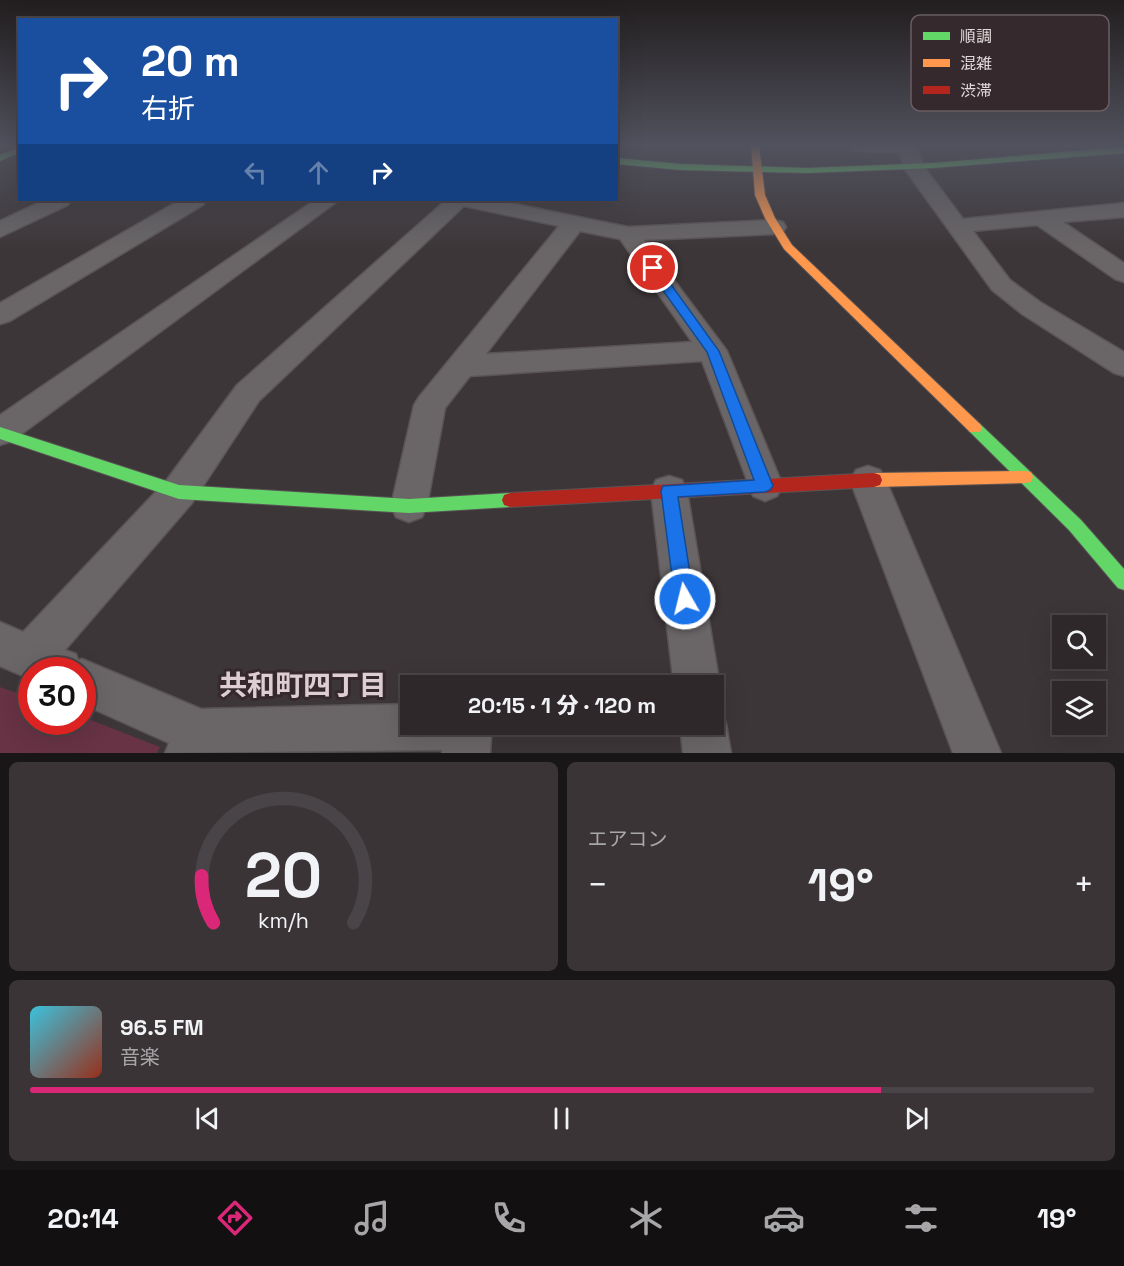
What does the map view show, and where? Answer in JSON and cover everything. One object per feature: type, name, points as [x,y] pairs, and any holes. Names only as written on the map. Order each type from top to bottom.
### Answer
[{"type":"street","points":[[758,180],[763,207],[788,247],[1075,525],[1124,582]]},
{"type":"street","points":[[923,180],[1001,285],[1031,308],[1124,366]]},
{"type":"street","points":[[0,230],[58,201]]},
{"type":"street","points":[[0,315],[193,201]]},
{"type":"street","points":[[0,433],[327,201]]},
{"type":"street","points":[[30,657],[179,492],[248,393],[457,201]]},
{"type":"street","points":[[472,201],[628,234],[775,227]]},
{"type":"street","points":[[956,226],[1124,210]]},
{"type":"street","points":[[1040,218],[1124,274]]},
{"type":"street","points":[[409,506],[430,405],[574,223]]},
{"type":"street","points":[[628,234],[713,351],[765,486]]},
{"type":"street","points":[[460,366],[713,351]]},
{"type":"street","points":[[0,433],[179,492],[409,506],[868,480],[1025,477]]},
{"type":"street","points":[[868,480],[977,753]]},
{"type":"street","points":[[669,491],[695,675]]},
{"type":"street","points":[[96,689],[194,743],[469,726],[466,753]]},
{"type":"street","points":[[705,735],[707,753]]},
{"type":"shaded area","points":[[0,687],[18,693],[18,735],[96,735],[96,722],[160,747],[157,753],[0,753]]},
{"type":"traffic: fast","points":[[975,428],[1075,525],[1124,582]]},
{"type":"traffic: fast","points":[[0,433],[179,492],[409,506],[510,500]]},
{"type":"traffic: slow","points":[[759,180],[760,195],[770,218],[788,247],[975,428]]},
{"type":"traffic: slow","points":[[874,480],[1025,477]]},
{"type":"traffic: jam","points":[[510,500],[874,480]]},
{"type":"district","name":"共和町四丁目","points":[[303,685]]},
{"type":"route","points":[[653,268],[713,351],[765,486],[669,491],[685,599]]}]
